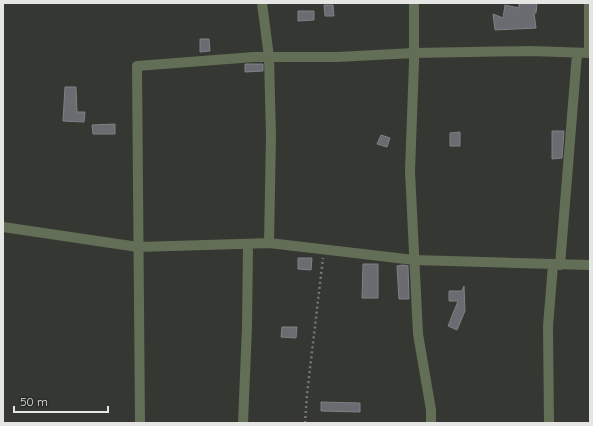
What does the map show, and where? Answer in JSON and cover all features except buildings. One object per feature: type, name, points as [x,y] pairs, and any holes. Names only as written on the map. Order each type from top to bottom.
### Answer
[{"type":"street","points":[[262,3],[270,57],[272,136],[269,243]]},
{"type":"street","points":[[414,3],[410,171],[418,334],[431,410],[431,423]]},
{"type":"street","points":[[140,423],[137,66],[270,57],[337,57],[414,53],[530,51],[577,54],[589,53],[589,3]]},
{"type":"street","points":[[549,423],[548,326],[556,265],[577,54]]},
{"type":"street","points":[[3,227],[138,247],[248,245],[269,243],[414,260],[590,265]]},
{"type":"street","points":[[243,423],[247,327],[248,245]]},
{"type":"path","points":[[305,423],[324,250]]}]
